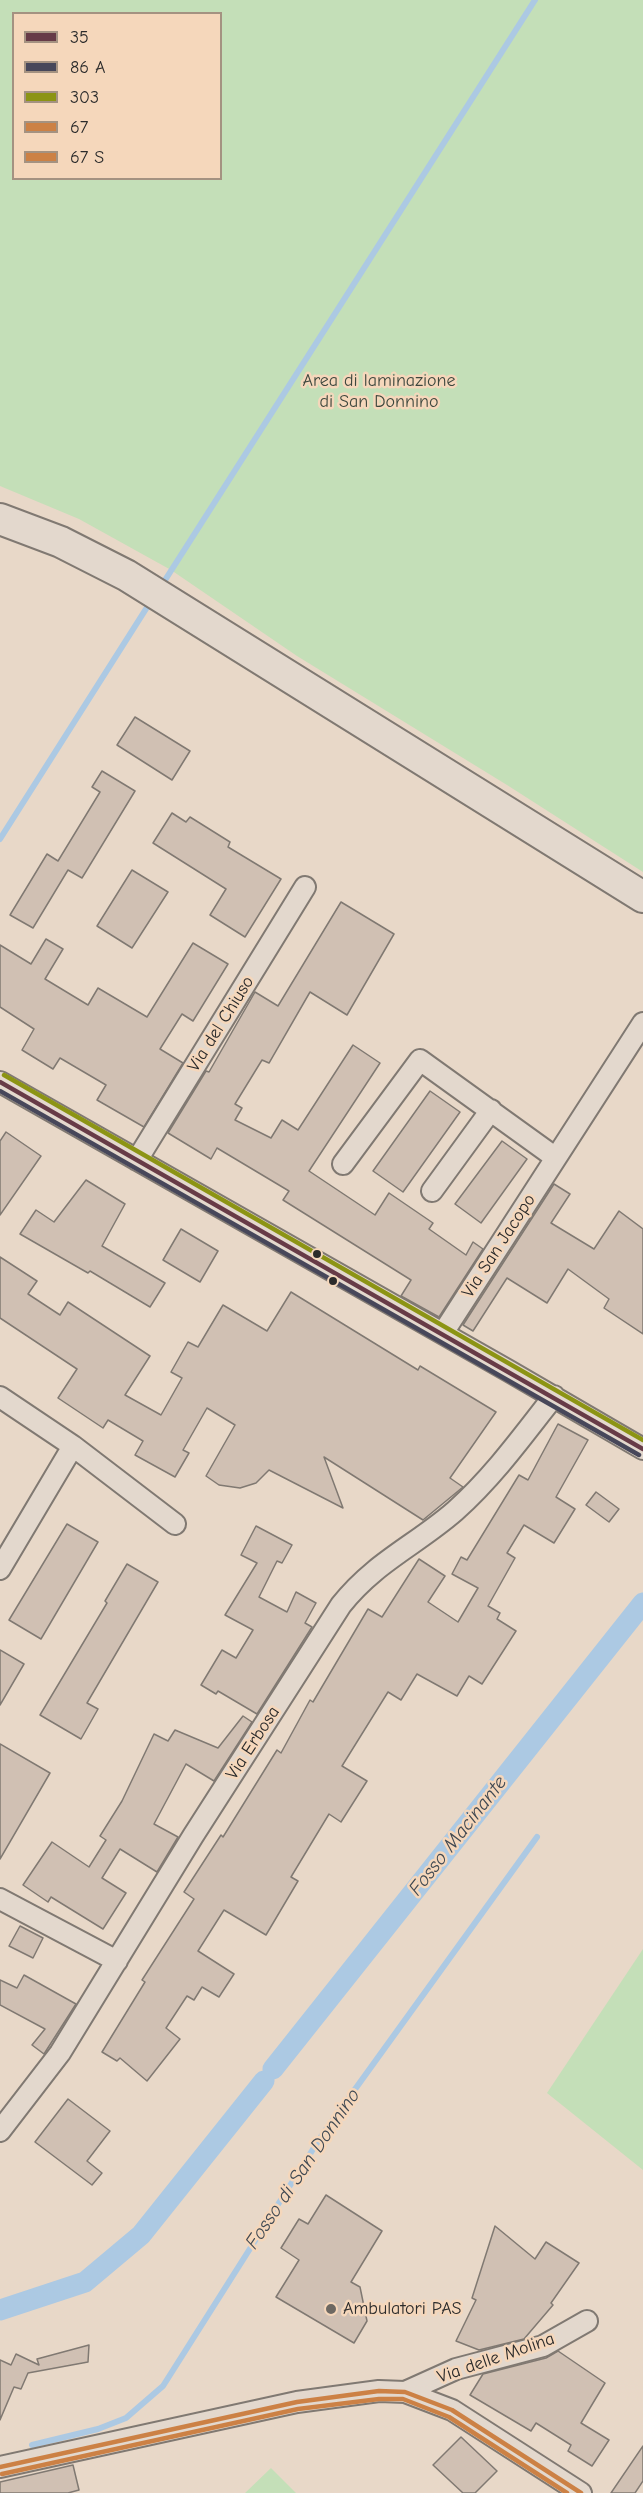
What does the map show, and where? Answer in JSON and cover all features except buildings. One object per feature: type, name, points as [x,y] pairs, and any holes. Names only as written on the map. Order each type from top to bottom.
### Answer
[{"type":"main road","points":[[0,519],[61,542],[126,575],[643,897]]},
{"type":"street","name":"Via del Chiuso","points":[[137,1160],[305,887]]},
{"type":"street","name":"Via San Jacopo","points":[[443,1333],[643,1023]]},
{"type":"street","points":[[343,1164],[420,1060],[556,1158]]},
{"type":"street","points":[[0,1082],[554,1396],[643,1449]]},
{"type":"street","points":[[432,1191],[491,1110]]},
{"type":"street","name":"Via Erbosa","points":[[0,2131],[60,2053],[193,1836],[341,1605],[389,1558],[468,1499],[495,1472],[554,1396]]},
{"type":"street","points":[[0,1397],[73,1446],[175,1524]]},
{"type":"street","points":[[0,1569],[73,1446]]},
{"type":"street","points":[[0,1899],[117,1961]]},
{"type":"street","name":"Via delle Molina","points":[[405,2392],[456,2369],[543,2346],[587,2321]]},
{"type":"street","name":"Via delle Molina","points":[[0,2467],[297,2402],[379,2391],[405,2392],[452,2410],[581,2493]]},
{"type":"green space","name":"Area di laminazione di San Donnino","points":[[0,0],[643,0],[643,872],[297,656],[171,570],[79,519],[0,486]]},
{"type":"green space","points":[[643,1949],[643,2170],[547,2093]]},
{"type":"green space","points":[[271,2468],[296,2493],[245,2493]]},
{"type":"waterway","points":[[160,588],[535,0]]},
{"type":"waterway","points":[[0,839],[151,601]]},
{"type":"waterway","name":"Fosso Macinante","points":[[273,2069],[643,1603]]},
{"type":"waterway","name":"Fosso di San Donnino","points":[[32,2445],[98,2429],[126,2418],[163,2386],[322,2135],[537,1837]]},
{"type":"waterway","name":"Fosso Macinante","points":[[0,2310],[85,2282],[141,2235],[264,2081]]},
{"type":"transit line","name":"303","points":[[4,1075],[643,1440]]},
{"type":"transit line","name":"35","points":[[0,1082],[643,1449]]},
{"type":"transit line","points":[[0,1091],[639,1455]]},
{"type":"transit line","name":"67","points":[[0,2467],[297,2402],[379,2391],[405,2392],[452,2410],[581,2493]]},
{"type":"transit line","points":[[2,2474],[298,2409],[379,2399],[403,2399],[449,2417],[567,2493]]},
{"type":"place","name":"Ambulatori PAS","points":[[331,2309]]}]
